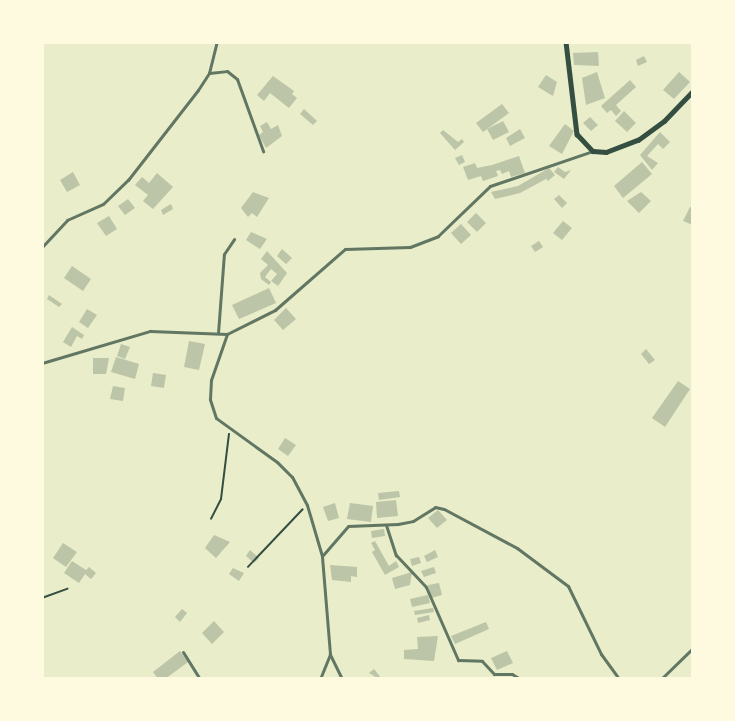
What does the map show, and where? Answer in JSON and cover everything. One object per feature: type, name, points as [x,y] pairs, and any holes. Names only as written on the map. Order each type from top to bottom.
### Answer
[{"type":"main road","points":[[566,42],[577,134],[592,151],[606,152],[639,140],[664,122],[693,91]]},
{"type":"street","points":[[42,247],[67,220],[103,204],[128,180],[209,73],[217,42]]},
{"type":"street","points":[[209,73],[227,71],[237,78],[263,152]]},
{"type":"street","points":[[42,363],[117,338],[150,332],[227,334],[275,310],[345,249],[410,247],[438,236],[490,186],[592,151]]},
{"type":"street","points":[[219,333],[224,255],[234,239]]},
{"type":"street","points":[[227,334],[211,380],[210,399],[216,418],[278,462],[292,477],[307,505],[322,556],[330,654],[342,679]]},
{"type":"street","points":[[322,556],[348,526],[386,525],[413,521],[435,507],[444,509],[517,548],[568,586],[601,654],[620,679]]},
{"type":"street","points":[[386,525],[396,555],[426,587],[458,660],[482,661],[494,674],[512,674],[520,679]]},
{"type":"street","points":[[661,679],[693,648]]},
{"type":"street","points":[[183,652],[200,679]]},
{"type":"street","points":[[320,679],[330,654]]},
{"type":"path","points":[[211,519],[221,499],[230,430]]},
{"type":"path","points":[[248,567],[307,505]]},
{"type":"path","points":[[42,598],[67,589]]},
{"type":"building","points":[[598,52],[599,66],[574,65],[573,53]]},
{"type":"building","points":[[644,56],[647,62],[638,66],[636,60]]},
{"type":"building","points":[[597,72],[605,98],[586,105],[582,78]]},
{"type":"building","points":[[679,72],[690,82],[674,99],[663,90]]},
{"type":"building","points":[[546,75],[557,82],[553,96],[538,87]]},
{"type":"building","points":[[273,76],[294,91],[292,94],[297,98],[289,108],[270,93],[264,101],[257,95]]},
{"type":"building","points":[[630,80],[636,87],[616,105],[621,111],[616,116],[611,110],[607,113],[601,106]]},
{"type":"building","points":[[502,104],[509,113],[483,132],[476,123]]},
{"type":"building","points":[[304,109],[317,121],[313,125],[300,114]]},
{"type":"building","points":[[624,111],[636,123],[627,132],[615,121]]},
{"type":"building","points":[[590,117],[598,125],[591,131],[583,123]]},
{"type":"building","points":[[503,121],[509,132],[493,140],[487,129]]},
{"type":"building","points":[[267,122],[271,129],[278,125],[282,136],[266,148],[259,135],[263,132],[260,126]]},
{"type":"building","points":[[565,124],[574,131],[562,154],[549,146]]},
{"type":"building","points":[[520,129],[525,138],[510,146],[506,138]]},
{"type":"building","points":[[443,130],[458,142],[462,139],[464,142],[455,150],[440,133]]},
{"type":"building","points":[[660,132],[670,142],[663,149],[658,144],[647,156],[658,163],[652,170],[640,155]]},
{"type":"building","points":[[462,155],[465,162],[459,165],[455,158]]},
{"type":"building","points":[[519,156],[525,173],[511,177],[509,171],[502,174],[500,170],[496,171],[498,176],[483,181],[481,176],[468,180],[463,167],[475,163],[477,168]]},
{"type":"building","points":[[642,162],[652,174],[623,198],[614,186]]},
{"type":"building","points":[[558,167],[565,172],[571,170],[564,179],[554,172]]},
{"type":"building","points":[[549,168],[555,175],[548,181],[543,175],[546,179],[520,193],[495,199],[491,192],[518,186]]},
{"type":"building","points":[[73,172],[80,185],[67,192],[60,180]]},
{"type":"building","points":[[157,173],[173,187],[153,209],[143,201],[148,195],[135,185],[142,177],[149,183]]},
{"type":"building","points":[[253,192],[269,198],[257,217],[252,213],[248,217],[241,208]]},
{"type":"building","points":[[641,192],[651,201],[639,213],[627,201]]},
{"type":"building","points":[[559,195],[567,203],[562,208],[554,199]]},
{"type":"building","points":[[128,199],[135,208],[125,215],[118,206]]},
{"type":"building","points":[[171,204],[173,209],[163,215],[161,210]]},
{"type":"building","points":[[690,207],[693,208],[693,225],[683,221]]},
{"type":"building","points":[[476,213],[486,223],[477,232],[467,222]]},
{"type":"building","points":[[109,216],[117,229],[106,236],[97,223]]},
{"type":"building","points":[[563,221],[572,228],[562,240],[553,233]]},
{"type":"building","points":[[461,224],[471,235],[461,244],[451,233]]},
{"type":"building","points":[[251,232],[267,239],[260,249],[246,240]]},
{"type":"building","points":[[539,241],[543,247],[535,252],[531,246]]},
{"type":"building","points":[[282,249],[292,258],[286,264],[277,256]]},
{"type":"building","points":[[267,251],[287,273],[278,286],[271,281],[277,274],[271,269],[265,277],[271,282],[269,285],[261,279],[260,273],[268,265],[261,259]]},
{"type":"building","points":[[72,266],[91,279],[83,291],[64,278]]},
{"type":"building","points":[[269,288],[276,303],[239,319],[232,305]]},
{"type":"building","points":[[49,295],[62,304],[59,307],[47,299]]},
{"type":"building","points":[[286,308],[296,319],[283,330],[274,320]]},
{"type":"building","points":[[87,309],[97,315],[88,328],[79,322]]},
{"type":"building","points":[[72,327],[84,335],[82,339],[77,336],[71,347],[63,342]]},
{"type":"building","points":[[189,341],[205,344],[199,370],[184,367]]},
{"type":"building","points":[[121,344],[130,347],[125,359],[117,356]]},
{"type":"building","points":[[646,349],[655,360],[649,364],[641,354]]},
{"type":"building","points":[[116,357],[139,364],[135,379],[111,372]]},
{"type":"building","points":[[93,358],[109,358],[106,374],[93,374]]},
{"type":"building","points":[[153,373],[166,375],[164,388],[151,386]]},
{"type":"building","points":[[678,381],[690,389],[665,427],[652,418]]},
{"type":"building","points":[[113,386],[125,388],[123,401],[110,399]]},
{"type":"building","points":[[285,438],[296,445],[288,456],[278,449]]},
{"type":"building","points":[[399,491],[400,497],[379,500],[378,493]]},
{"type":"building","points":[[396,500],[398,516],[377,518],[376,502]]},
{"type":"building","points":[[335,503],[339,518],[328,521],[323,507]]},
{"type":"building","points":[[350,503],[373,506],[371,522],[347,519]]},
{"type":"building","points":[[438,510],[447,520],[437,528],[428,518]]},
{"type":"building","points":[[384,529],[385,536],[372,538],[371,531]]},
{"type":"building","points":[[214,535],[230,542],[216,558],[205,548]]},
{"type":"building","points":[[375,541],[389,566],[396,561],[399,567],[385,575],[372,552],[375,550],[371,543]]},
{"type":"building","points":[[63,543],[77,552],[66,567],[53,558]]},
{"type":"building","points":[[250,550],[259,558],[254,563],[246,556]]},
{"type":"building","points":[[435,550],[438,557],[427,562],[424,556]]},
{"type":"building","points":[[419,557],[421,563],[412,566],[410,559]]},
{"type":"building","points":[[72,561],[86,570],[89,567],[96,573],[91,579],[85,574],[79,583],[64,573]]},
{"type":"building","points":[[330,565],[357,567],[357,577],[351,576],[351,582],[332,580]]},
{"type":"building","points":[[434,567],[436,573],[424,577],[421,571]]},
{"type":"building","points":[[233,568],[244,573],[239,581],[229,574]]},
{"type":"building","points":[[412,572],[410,585],[395,589],[392,578]]},
{"type":"building","points":[[439,583],[442,595],[431,598],[428,585]]},
{"type":"building","points":[[428,595],[430,603],[412,607],[410,599]]},
{"type":"building","points":[[433,608],[434,612],[415,615],[414,611]]},
{"type":"building","points":[[182,609],[187,613],[180,622],[175,617]]},
{"type":"building","points":[[429,615],[430,620],[418,623],[417,618]]},
{"type":"building","points":[[214,621],[224,632],[212,644],[202,633]]},
{"type":"building","points":[[486,622],[489,629],[455,644],[451,636]]},
{"type":"building","points":[[438,636],[434,661],[404,659],[404,650],[418,649],[417,637]]},
{"type":"building","points":[[180,651],[188,662],[165,679],[158,679],[153,672]]},
{"type":"building","points":[[507,651],[513,663],[497,670],[491,658]]},
{"type":"building","points":[[374,669],[381,678],[369,673]]}]
